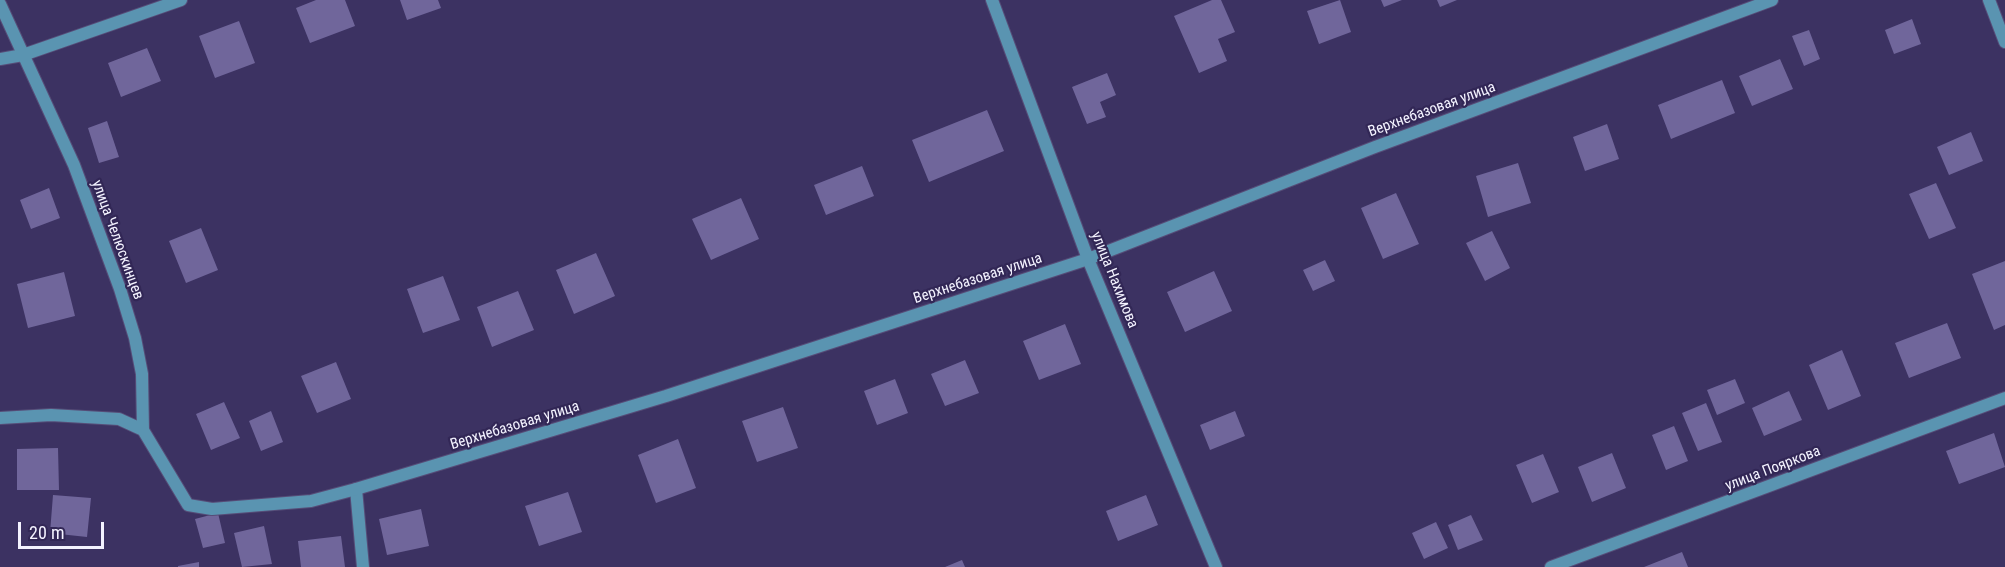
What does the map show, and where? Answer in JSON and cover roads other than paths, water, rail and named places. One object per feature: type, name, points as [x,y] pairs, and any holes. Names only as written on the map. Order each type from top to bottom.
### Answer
[{"type":"street","points":[[0,59],[23,55],[181,0]]},
{"type":"street","name":"улица Нахимова","points":[[992,0],[1088,259],[1216,567]]},
{"type":"street","name":"Верхнебазовая улица","points":[[178,493],[188,505],[212,509],[311,501],[666,396],[1088,259],[1375,147],[1772,0]]},
{"type":"street","points":[[1989,0],[2005,42]]},
{"type":"street","name":"улица Челюскинцев","points":[[0,4],[74,165],[123,298],[142,374],[144,430],[178,493]]},
{"type":"street","name":"улица Пояркова","points":[[1551,567],[2005,398]]},
{"type":"street","points":[[0,418],[51,415],[119,419],[144,430]]},
{"type":"street","points":[[357,489],[363,567]]}]
